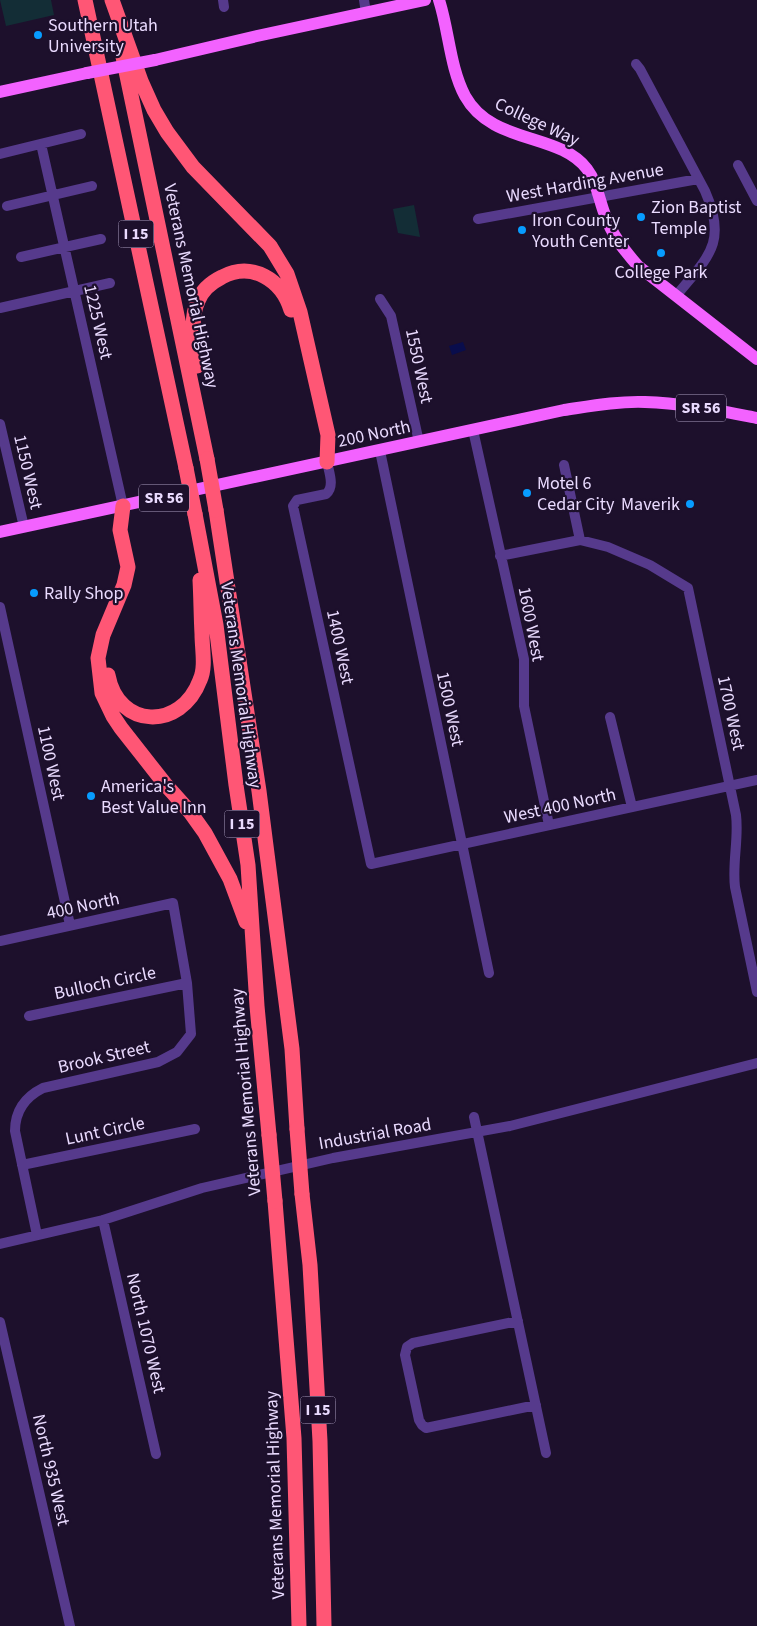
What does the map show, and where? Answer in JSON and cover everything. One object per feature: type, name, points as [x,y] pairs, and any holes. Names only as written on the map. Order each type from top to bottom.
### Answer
[{"type":"highway","name":"Veterans Memorial Highway","points":[[85,0],[186,468],[216,625],[248,865],[257,1006],[270,1135],[294,1438],[299,1626]]},
{"type":"highway","name":"Veterans Memorial Highway","points":[[111,0],[204,437],[259,791],[292,1049],[302,1194],[310,1265],[320,1441],[324,1626]]},
{"type":"highway","points":[[111,0],[141,82],[166,132],[193,167],[270,246],[287,274],[300,312],[328,435],[327,462]]},
{"type":"highway","points":[[204,437],[194,329],[195,309],[202,294],[216,280],[226,274],[251,272],[268,278],[275,283],[287,299],[292,314],[319,438],[327,462]]},
{"type":"highway","points":[[123,506],[130,524],[136,565],[132,587],[110,637],[107,649],[107,671],[109,683],[119,702],[138,714],[157,717],[168,716],[179,710],[193,695],[201,679],[203,663],[198,535]]},
{"type":"highway","points":[[123,506],[120,530],[128,567],[124,585],[102,635],[98,658],[102,693],[121,728],[205,833],[230,879],[244,916],[251,947],[257,1006]]},
{"type":"main road","points":[[0,92],[155,60],[257,36],[365,6],[425,0]]},
{"type":"main road","name":"College Way","points":[[439,0],[457,78],[465,97],[477,112],[504,130],[559,149],[575,157],[587,169],[604,214],[623,250],[638,266],[757,359]]},
{"type":"main road","name":"200 North","points":[[0,532],[598,404],[645,402],[676,404],[757,418]]},
{"type":"street","points":[[636,64],[698,179],[712,208],[715,222],[714,240],[708,255],[703,264],[676,296]]},
{"type":"street","points":[[0,154],[81,134]]},
{"type":"street","name":"1225 West","points":[[41,144],[123,506]]},
{"type":"street","points":[[738,165],[757,201]]},
{"type":"street","name":"West Harding Avenue","points":[[478,219],[698,179]]},
{"type":"street","points":[[7,206],[92,186]]},
{"type":"street","points":[[20,257],[102,240]]},
{"type":"street","points":[[0,308],[110,283]]},
{"type":"street","name":"1550 West","points":[[380,299],[392,316],[419,442]]},
{"type":"street","name":"1150 West","points":[[0,424],[24,527]]},
{"type":"street","name":"1600 West","points":[[472,430],[524,659],[524,706],[549,825]]},
{"type":"street","name":"1500 West","points":[[380,451],[489,974]]},
{"type":"street","name":"1400 West","points":[[327,462],[331,486],[330,491],[326,494],[297,500],[293,506],[371,864]]},
{"type":"street","points":[[564,464],[580,540]]},
{"type":"street","name":"1700 West","points":[[500,556],[580,540],[608,547],[650,565],[688,588],[737,821],[735,887],[757,992]]},
{"type":"street","name":"1100 West","points":[[0,607],[70,926]]},
{"type":"street","points":[[610,717],[632,807]]},
{"type":"street","name":"West 400 North","points":[[371,864],[757,780]]},
{"type":"street","name":"400 North","points":[[0,941],[174,903]]},
{"type":"street","name":"Brook Street","points":[[37,1235],[15,1125],[18,1112],[27,1099],[43,1088],[158,1062],[177,1052],[191,1034],[187,983],[174,903]]},
{"type":"street","name":"Bulloch Circle","points":[[29,1016],[187,983]]},
{"type":"street","name":"Industrial Road","points":[[0,1244],[103,1220],[189,1191],[333,1158],[477,1133],[535,1120],[757,1063]]},
{"type":"street","points":[[474,1117],[546,1453]]},
{"type":"street","name":"Lunt Circle","points":[[22,1165],[195,1129]]},
{"type":"street","name":"North 1070 West","points":[[103,1220],[156,1454]]},
{"type":"street","points":[[518,1321],[411,1344],[405,1352],[411,1383],[420,1423],[426,1428],[536,1405]]},
{"type":"street","name":"North 935 West","points":[[0,1322],[70,1626]]},
{"type":"shaded area","points":[[0,0],[51,0],[54,15],[6,26]]},
{"type":"shaded area","points":[[414,205],[420,237],[398,233],[393,209]]},
{"type":"shaded area","points":[[463,342],[466,350],[452,355],[449,346]]},
{"type":"place","name":"Southern Utah University","points":[[38,35]]},
{"type":"place","name":"Zion Baptist Temple","points":[[641,217]]},
{"type":"place","name":"Iron County Youth Center","points":[[522,230]]},
{"type":"place","name":"College Park","points":[[661,253]]},
{"type":"place","name":"Motel 6 Cedar City","points":[[527,493]]},
{"type":"place","name":"Maverik","points":[[690,504]]},
{"type":"place","name":"Rally Shop","points":[[34,593]]},
{"type":"place","name":"America's Best Value Inn","points":[[91,796]]}]
